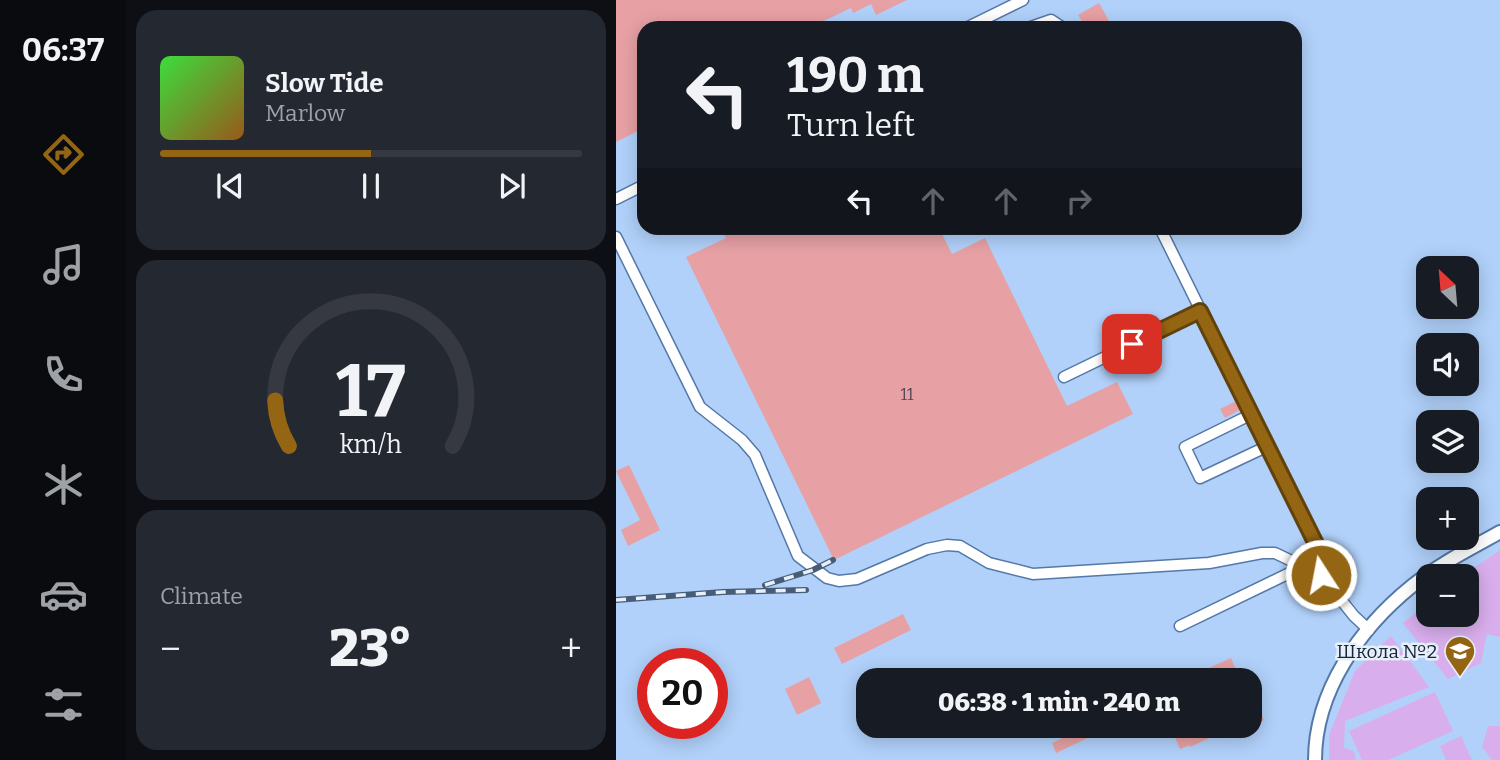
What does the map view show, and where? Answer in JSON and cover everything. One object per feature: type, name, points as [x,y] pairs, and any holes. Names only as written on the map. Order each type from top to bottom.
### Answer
[{"type":"main road","points":[[1315,760],[1320,717],[1327,695],[1368,630],[1392,603],[1414,584],[1443,564],[1500,532]]},
{"type":"lane","points":[[980,21],[1023,0]]},
{"type":"lane","points":[[616,199],[637,188]]},
{"type":"lane","points":[[1163,235],[1318,548],[1321,575]]},
{"type":"lane","points":[[616,236],[701,407],[742,440],[755,455],[798,556],[827,578],[839,581],[857,579],[927,549],[947,545],[960,547],[989,563],[1032,574],[1209,563],[1262,552],[1284,556],[1321,575],[1353,616],[1368,630]]},
{"type":"lane","points":[[1064,377],[1200,311]]},
{"type":"lane","points":[[1252,414],[1185,447],[1200,478],[1268,446]]},
{"type":"lane","points":[[1180,626],[1304,566]]},
{"type":"shaded area","points":[[1500,550],[1500,637],[1487,634],[1481,663],[1448,679],[1403,623],[1416,613],[1416,627],[1479,627],[1479,564]]},
{"type":"shaded area","points":[[1391,636],[1429,687],[1345,721],[1344,748],[1354,751],[1356,760],[1329,760],[1329,735],[1355,671]]},
{"type":"shaded area","points":[[1435,692],[1453,731],[1388,760],[1362,760],[1349,731]]},
{"type":"shaded area","points":[[1488,726],[1500,726],[1500,760],[1492,760],[1482,747]]},
{"type":"shaded area","points":[[1461,736],[1472,760],[1446,760],[1440,746]]},
{"type":"building","points":[[616,0],[907,0],[876,15],[871,4],[853,13],[851,8],[823,21],[637,21],[637,132],[616,142]]},
{"type":"building","points":[[1099,3],[1109,21],[1082,21],[1078,15]]},
{"type":"building","points":[[724,235],[942,235],[952,254],[985,238],[1067,406],[1117,382],[1133,414],[834,560],[686,257],[726,238]]},
{"type":"building","points":[[1236,401],[1240,410],[1225,418],[1220,409]]},
{"type":"building","points":[[629,465],[660,530],[628,546],[621,530],[640,520],[616,471]]},
{"type":"building","points":[[903,614],[911,630],[842,664],[834,648]]},
{"type":"building","points":[[1231,658],[1235,668],[1209,668]]},
{"type":"building","points":[[809,677],[821,703],[797,715],[785,689]]},
{"type":"building","points":[[1063,738],[1088,738],[1056,753],[1052,743]]},
{"type":"building","points":[[1175,738],[1210,738],[1190,747],[1180,749]]},
{"type":"railway","points":[[765,585],[813,570],[833,560]]},
{"type":"railway","points":[[616,600],[723,592],[806,590]]},
{"type":"place","name":"Школа №2","points":[[1460,678]]},
{"type":"route","points":[[1132,344],[1200,311],[1318,548],[1321,575]]}]
